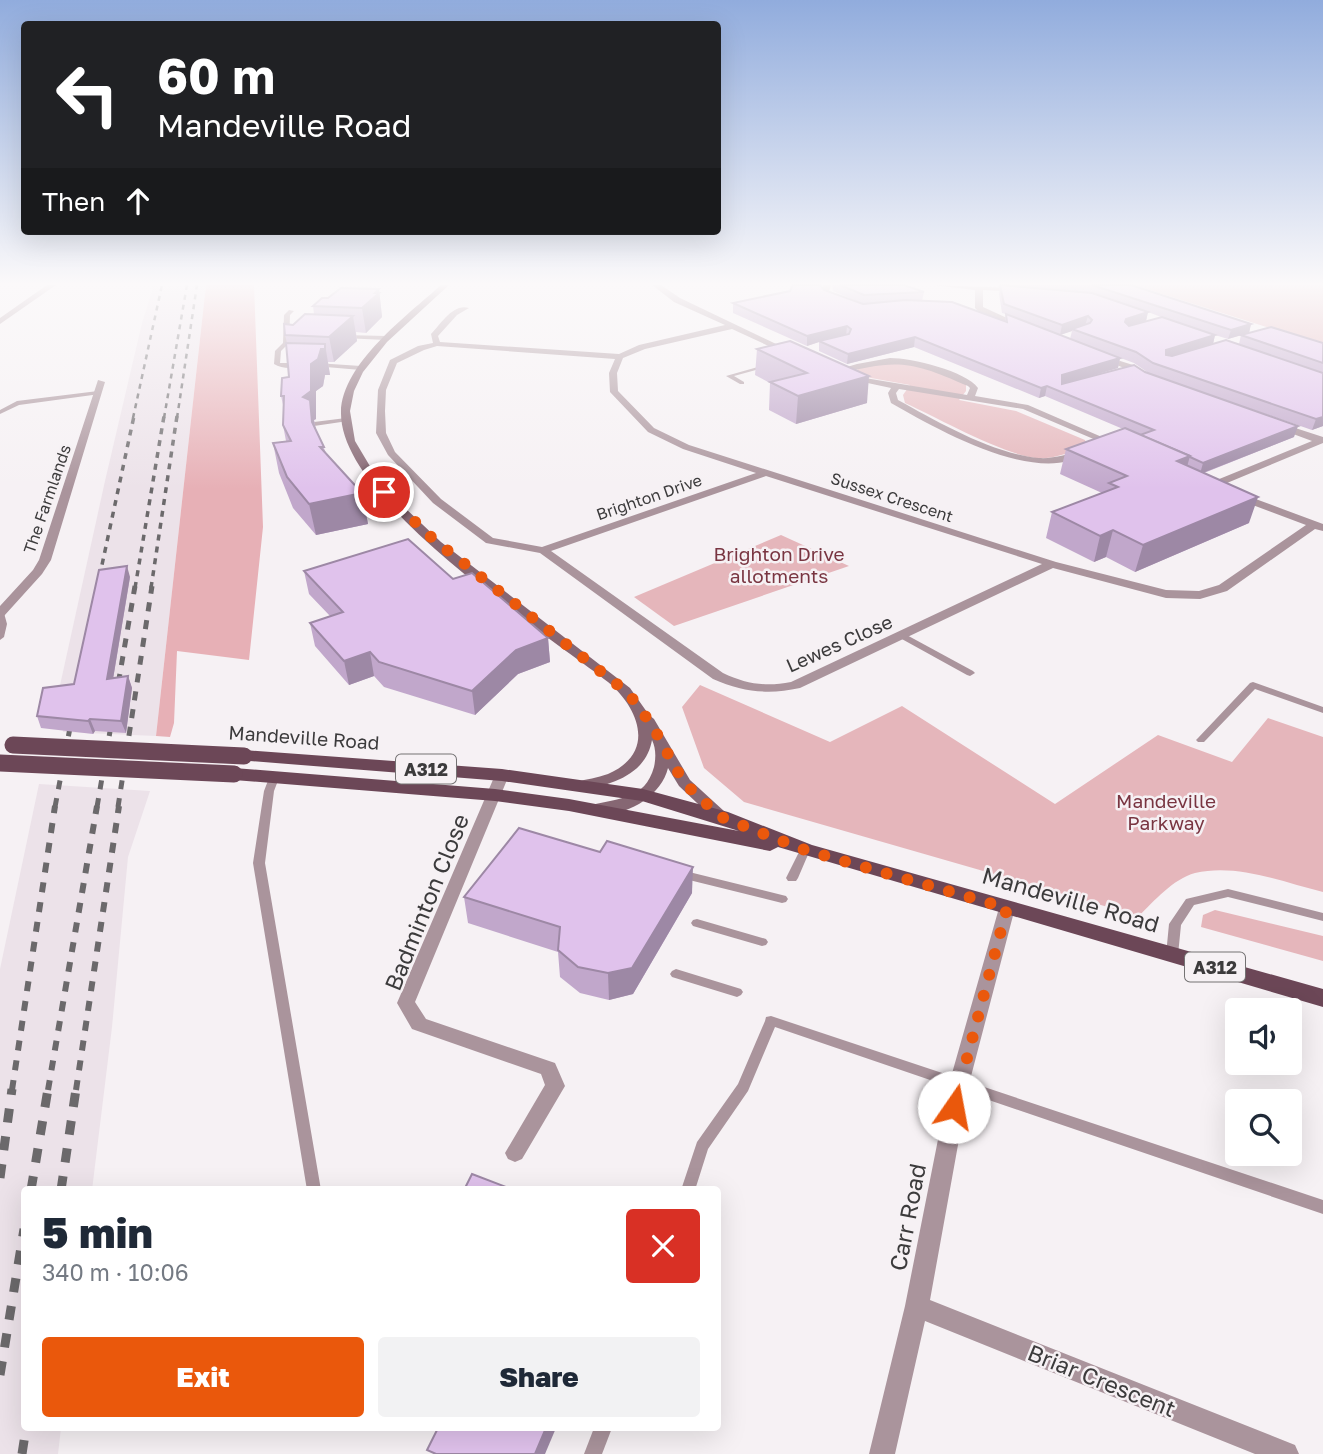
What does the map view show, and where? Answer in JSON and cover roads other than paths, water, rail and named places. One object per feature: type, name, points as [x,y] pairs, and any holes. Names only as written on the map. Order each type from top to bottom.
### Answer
[{"type":"main road","name":"Mandeville Road","points":[[6,747],[244,756],[502,775],[576,785],[721,817],[805,850],[1323,998]]},
{"type":"main road","name":"Mandeville Road","points":[[0,763],[234,774],[495,794],[805,850]]},
{"type":"street","points":[[374,353],[352,384],[345,413],[347,436],[356,456],[397,508],[508,600],[628,693],[660,739],[684,783],[721,817]]},
{"type":"street","points":[[409,353],[393,362],[382,390],[381,433],[391,453],[412,477],[464,523],[490,541],[543,550]]},
{"type":"street","points":[[572,353],[620,356],[628,353]]},
{"type":"street","points":[[792,353],[801,357]]},
{"type":"street","points":[[1095,354],[1158,382]]},
{"type":"street","name":"Sussex Crescent","points":[[620,356],[613,373],[614,392],[651,430],[686,447],[1052,564],[1167,594],[1200,595],[1223,587],[1318,526]]},
{"type":"street","points":[[834,372],[876,360],[906,359],[971,384],[974,388],[970,397]]},
{"type":"street","points":[[823,367],[850,378],[1036,410],[1122,448]]},
{"type":"street","points":[[1122,373],[1135,371]]},
{"type":"street","points":[[897,386],[892,393],[894,401],[1006,454],[1023,459],[1042,462],[1060,460],[1110,443]]},
{"type":"street","name":"The Farmlands","points":[[0,613],[38,572],[45,560],[100,388]]},
{"type":"street","points":[[1271,423],[1322,441]]},
{"type":"street","points":[[1211,486],[1322,441]]},
{"type":"street","name":"Brighton Drive","points":[[543,550],[765,473]]},
{"type":"street","points":[[1201,482],[1318,526]]},
{"type":"street","name":"Lewes Close","points":[[543,550],[718,676],[743,688],[770,691],[795,685],[1052,564]]},
{"type":"street","points":[[641,713],[647,738],[628,776],[631,797],[640,815],[656,823]]},
{"type":"street","points":[[594,810],[653,788],[661,773],[663,749],[660,739]]},
{"type":"street","points":[[576,785],[600,782],[616,776],[638,760]]},
{"type":"street","name":"Badminton Close","points":[[502,775],[406,1003],[419,1024],[548,1069],[555,1086],[514,1153]]},
{"type":"street","name":"Carr Road","points":[[882,1454],[918,1306],[959,1084],[1007,908]]},
{"type":"street","name":"Briar Crescent","points":[[918,1306],[1286,1454]]},
{"type":"lane","points":[[278,353],[279,366],[361,368]]},
{"type":"lane","points":[[742,383],[729,376],[777,364]]},
{"type":"lane","points":[[0,412],[18,403],[100,388]]},
{"type":"lane","points":[[314,424],[346,421]]},
{"type":"lane","points":[[0,613],[3,624],[0,637]]},
{"type":"lane","points":[[903,636],[970,673]]},
{"type":"lane","points":[[1201,740],[1253,685],[1323,710]]},
{"type":"lane","points":[[274,778],[269,791],[259,863],[313,1186]]},
{"type":"lane","points":[[792,878],[805,850]]},
{"type":"lane","points":[[667,870],[782,899]]},
{"type":"lane","points":[[1172,955],[1175,925],[1190,902],[1228,893],[1323,917]]},
{"type":"lane","points":[[697,923],[762,942]]},
{"type":"lane","points":[[676,974],[737,992]]},
{"type":"lane","points":[[689,1186],[702,1146],[743,1087],[771,1021],[1323,1207]]},
{"type":"lane","points":[[593,1454],[602,1431]]},
{"type":"railway","points":[[133,418],[147,353]]},
{"type":"railway","points":[[164,418],[175,353]]},
{"type":"railway","points":[[177,418],[187,353]]},
{"type":"railway","points":[[97,588],[134,416]]},
{"type":"railway","points":[[135,588],[164,416]]},
{"type":"railway","points":[[151,588],[177,416]]},
{"type":"railway","points":[[97,807],[135,586]]},
{"type":"railway","points":[[118,807],[152,586]]},
{"type":"railway","points":[[55,807],[73,712]]},
{"type":"railway","points":[[12,1090],[55,806]]},
{"type":"railway","points":[[48,1090],[97,806]]},
{"type":"railway","points":[[76,1090],[119,806]]},
{"type":"railway","points":[[0,1178],[12,1089]]},
{"type":"railway","points":[[32,1186],[48,1089]]},
{"type":"railway","points":[[62,1186],[76,1089]]},
{"type":"railway","points":[[0,1375],[21,1247]]},
{"type":"railway","points":[[22,1454],[26,1431]]},
{"type":"park label","name":"Brighton Drive allotments","points":[[779,564]]},
{"type":"park label","name":"Mandeville Parkway","points":[[1166,811]]}]
